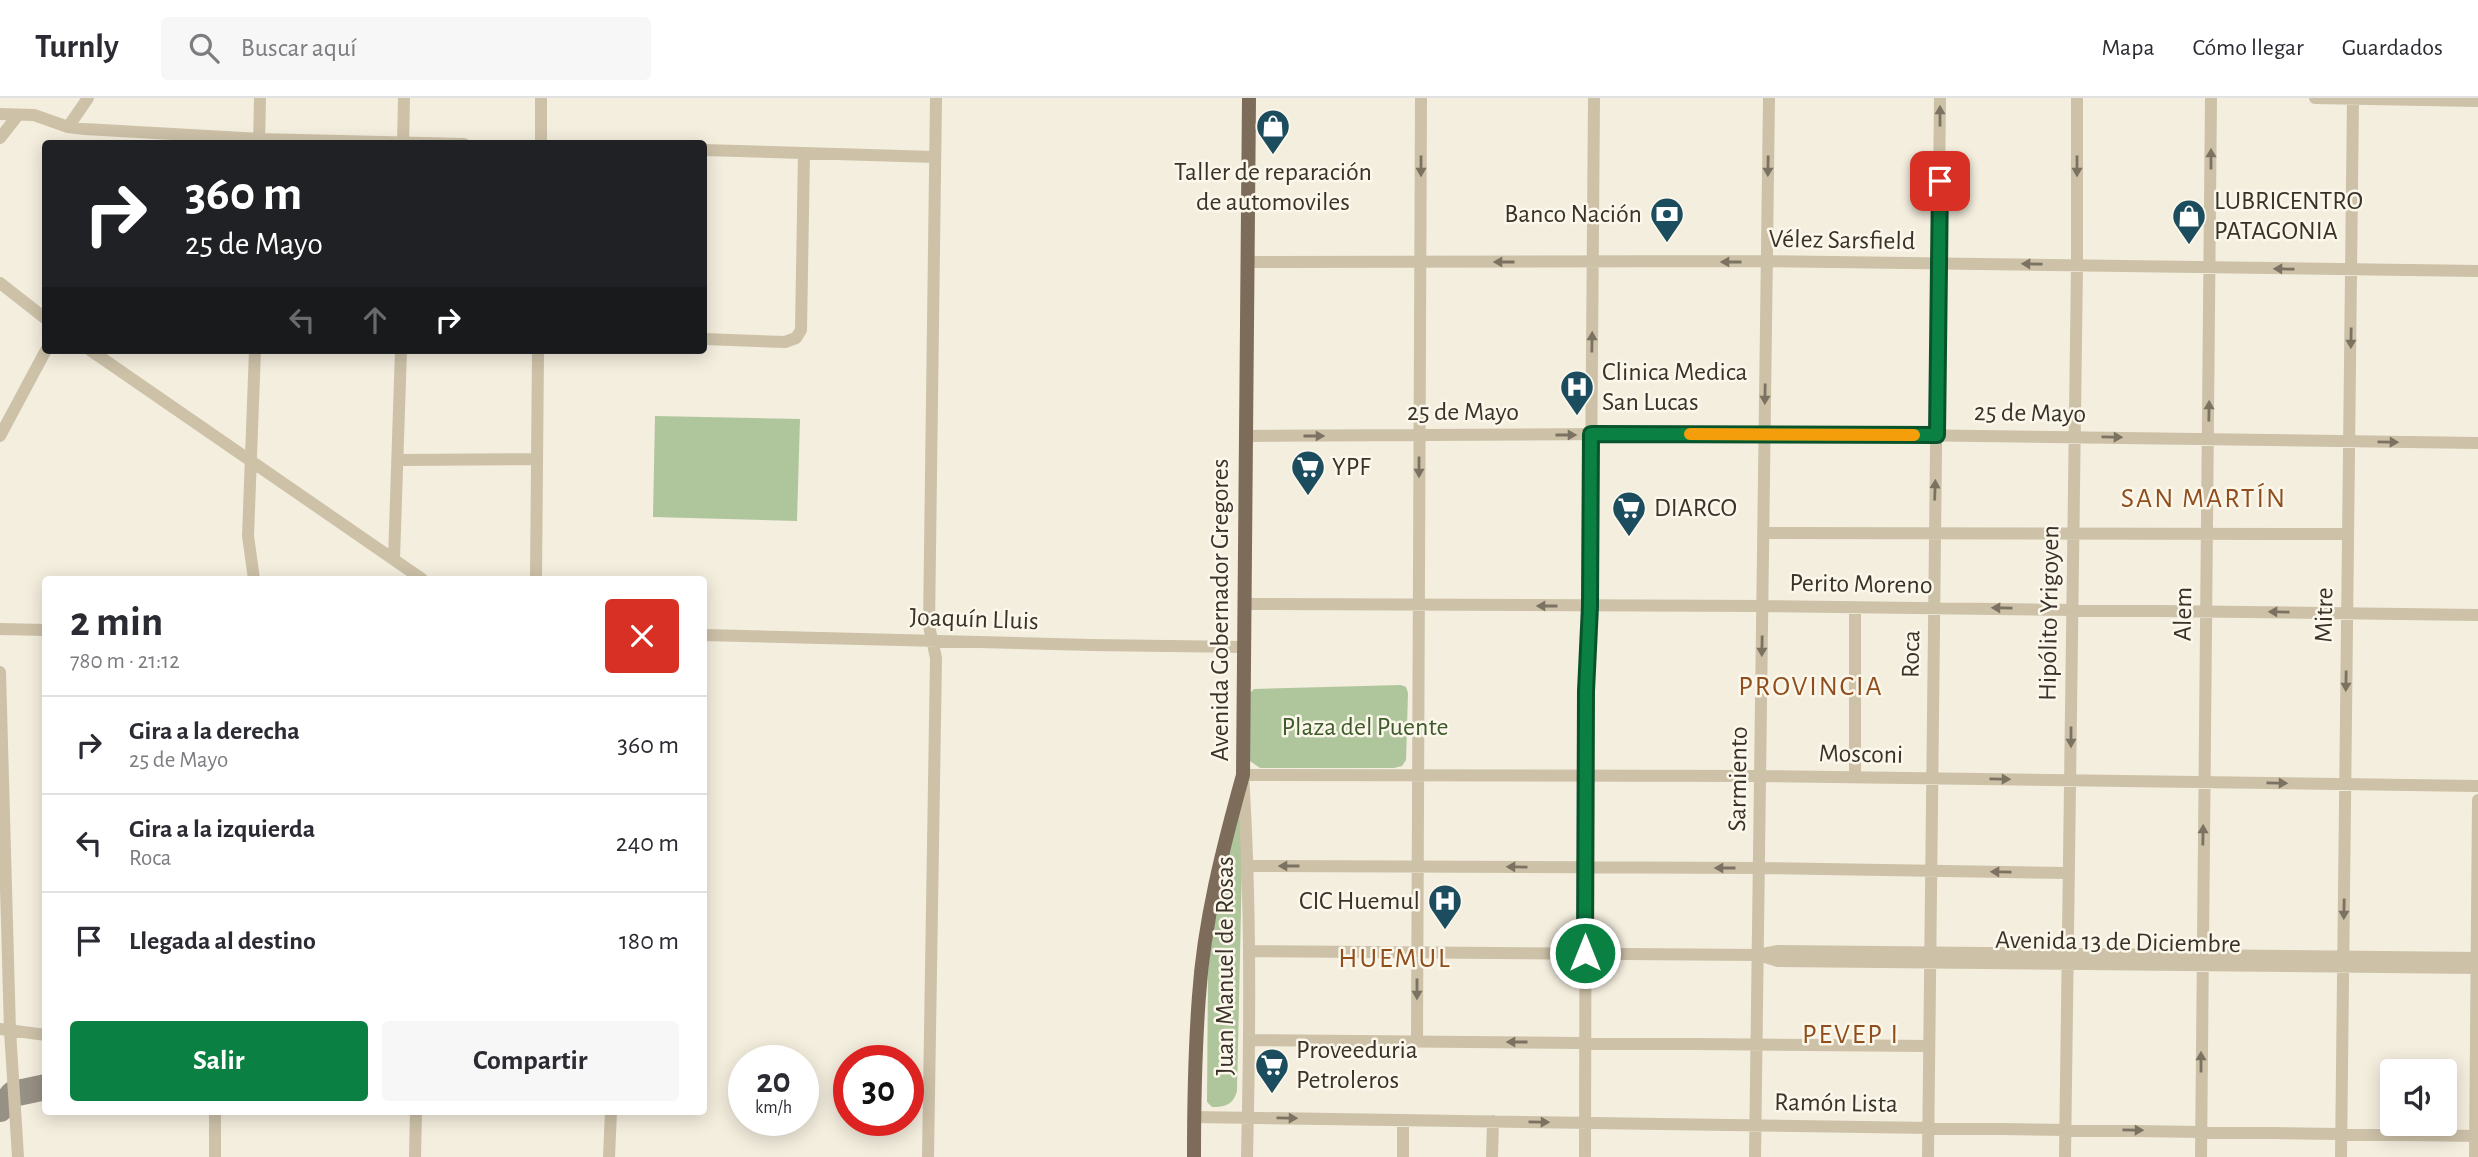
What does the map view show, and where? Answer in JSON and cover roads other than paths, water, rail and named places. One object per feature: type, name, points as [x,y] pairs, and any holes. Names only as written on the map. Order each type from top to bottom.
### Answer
[{"type":"main road","name":"Avenida Gobernador Gregores","points":[[1194,1157],[1199,995],[1204,952],[1218,875],[1243,775],[1249,98]]},
{"type":"street","points":[[68,127],[88,98]]},
{"type":"street","points":[[259,140],[260,98]]},
{"type":"street","points":[[403,140],[404,98]]},
{"type":"street","points":[[541,98],[541,140]]},
{"type":"street","points":[[928,1157],[936,657],[929,626],[936,98]]},
{"type":"street","points":[[1417,1041],[1421,98]]},
{"type":"street","points":[[1584,1157],[1594,98]]},
{"type":"street","name":"Sarmiento","points":[[1755,1157],[1769,98]]},
{"type":"street","name":"Roca","points":[[1928,1157],[1940,98]]},
{"type":"street","name":"Hipólito Yrigoyen","points":[[2065,1157],[2077,98]]},
{"type":"street","name":"Alem","points":[[2201,1157],[2211,98]]},
{"type":"street","points":[[2315,98],[2478,101]]},
{"type":"street","name":"Mitre","points":[[2341,1157],[2353,98]]},
{"type":"street","points":[[0,114],[46,118],[68,127],[245,140]]},
{"type":"street","points":[[0,138],[18,115]]},
{"type":"street","points":[[707,150],[935,157]]},
{"type":"street","points":[[707,340],[785,342],[796,338],[802,330],[804,153]]},
{"type":"street","name":"Vélez Sarsfield","points":[[1247,262],[1767,261],[2478,271]]},
{"type":"street","points":[[0,283],[42,316]]},
{"type":"street","points":[[0,436],[44,354]]},
{"type":"street","points":[[96,354],[418,576]]},
{"type":"street","points":[[254,576],[248,536],[253,462],[255,354]]},
{"type":"street","points":[[394,559],[401,354]]},
{"type":"street","points":[[536,576],[538,354]]},
{"type":"street","name":"25 de Mayo","points":[[1246,436],[1765,433],[2478,443]]},
{"type":"street","points":[[398,460],[537,459]]},
{"type":"street","points":[[1764,533],[2348,534]]},
{"type":"street","name":"Perito Moreno","points":[[1244,604],[1934,607],[2478,615]]},
{"type":"street","points":[[1855,607],[1855,777]]},
{"type":"street","points":[[0,629],[42,629]]},
{"type":"street","name":"Joaquín Lluis","points":[[707,635],[1244,647]]},
{"type":"street","points":[[0,672],[5,1030],[18,1157]]},
{"type":"street","name":"Mosconi","points":[[1243,775],[1760,776],[2478,786]]},
{"type":"street","name":"Juan Manuel de Rosas","points":[[1243,775],[1249,866],[1250,951],[1247,1157]]},
{"type":"street","points":[[2474,1157],[2477,1136],[2478,800]]},
{"type":"street","points":[[1249,866],[1760,867],[2069,873]]},
{"type":"street","name":"Avenida 13 de Diciembre","points":[[1250,951],[1758,955],[1778,961],[2067,958],[2477,963]]},
{"type":"street","points":[[5,1030],[42,1035]]},
{"type":"street","points":[[1249,1040],[1929,1046]]},
{"type":"street","points":[[215,1115],[215,1157]]},
{"type":"street","points":[[415,1157],[416,1115]]},
{"type":"street","points":[[609,1157],[611,1115]]},
{"type":"street","name":"Ramón Lista","points":[[1194,1117],[2477,1136]]},
{"type":"street","points":[[1403,1120],[1403,1157]]},
{"type":"street","points":[[1492,1157],[1493,1121]]},
{"type":"place","name":"Taller de reparación de automoviles","points":[[1273,156]]},
{"type":"place","name":"Banco Nación","points":[[1667,244]]},
{"type":"place","name":"LUBRICENTRO PATAGONIA","points":[[2189,246]]},
{"type":"place","name":"Clinica Medica San Lucas","points":[[1577,417]]},
{"type":"place","name":"YPF","points":[[1308,497]]},
{"type":"place","name":"DIARCO","points":[[1629,538]]},
{"type":"place","name":"CIC Huemul","points":[[1445,931]]},
{"type":"place","name":"Proveeduria Petroleros","points":[[1272,1095]]},
{"type":"district","name":"SAN MARTÍN","points":[[2204,499]]},
{"type":"district","name":"PROVINCIA","points":[[1811,687]]},
{"type":"district","name":"HUEMUL","points":[[1395,959]]},
{"type":"district","name":"PEVEP I","points":[[1851,1035]]},
{"type":"park label","name":"Plaza del Puente","points":[[1365,727]]}]
